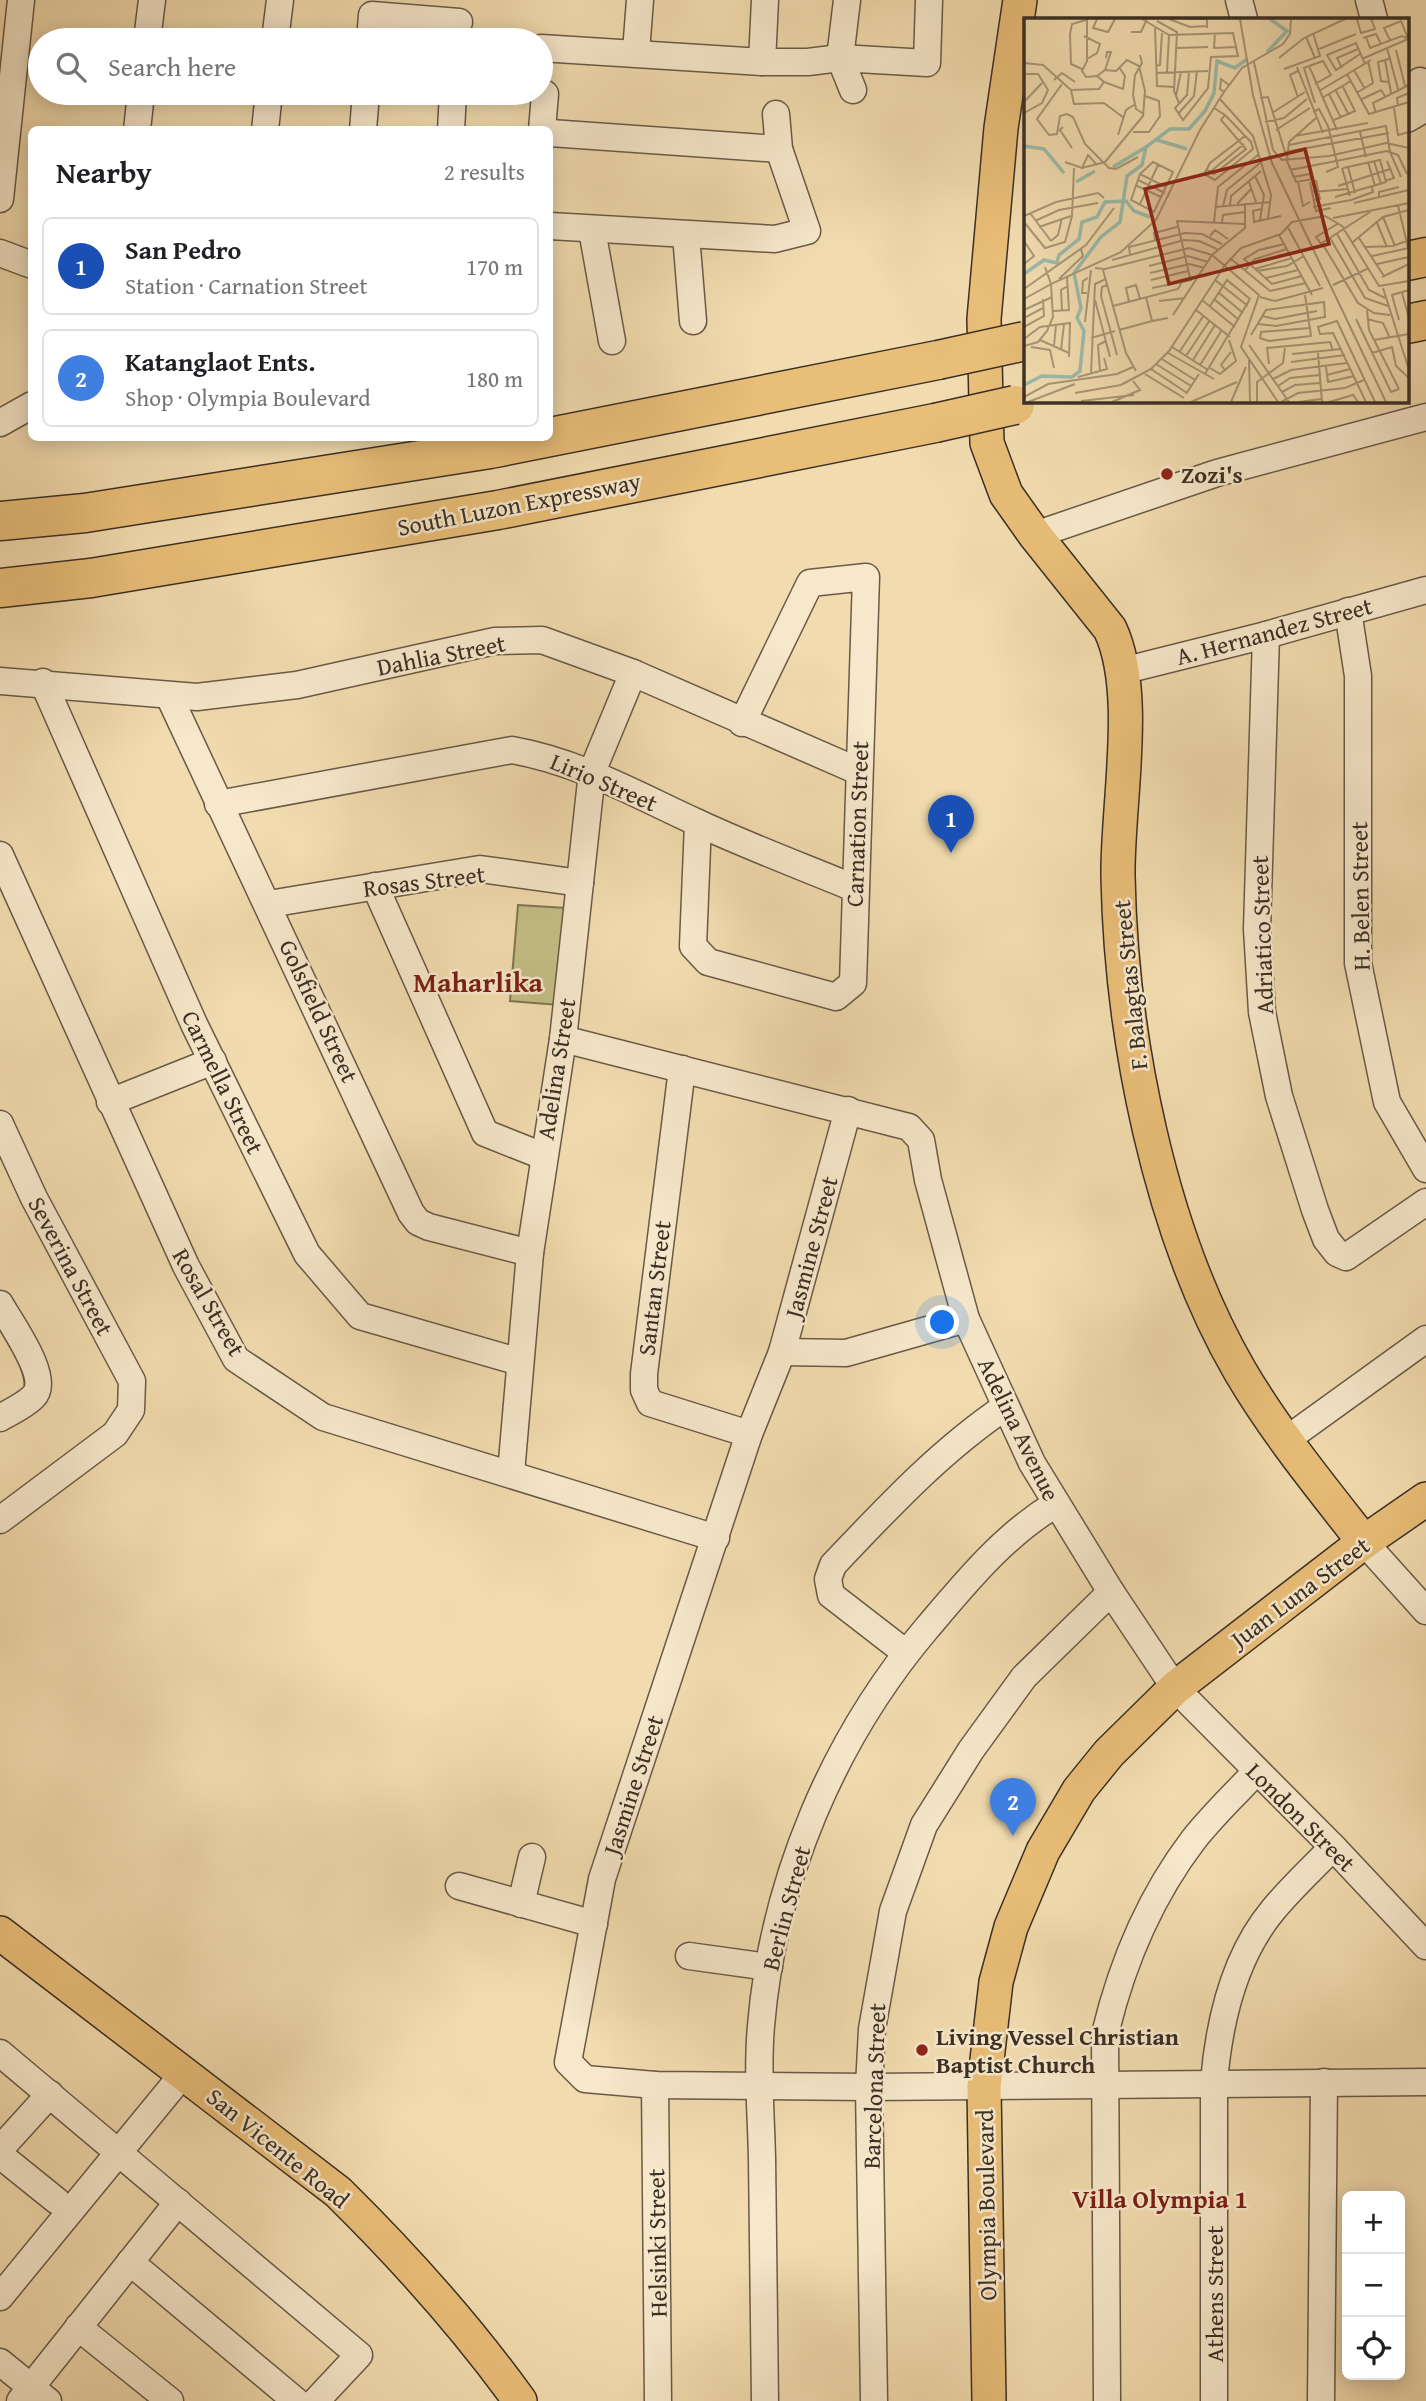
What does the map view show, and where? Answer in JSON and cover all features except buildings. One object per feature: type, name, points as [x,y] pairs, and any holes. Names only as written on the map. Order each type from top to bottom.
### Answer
[{"type":"highway","points":[[1408,261],[1426,257]]},
{"type":"highway","points":[[1408,324],[1426,320]]},
{"type":"highway","points":[[553,436],[1024,341]]},
{"type":"highway","name":"South Luzon Expressway","points":[[0,588],[91,578],[498,510],[1025,403]]},
{"type":"highway","points":[[0,520],[85,513],[530,441]]},
{"type":"main road","name":"F. Balagtas Street","points":[[1020,0],[1001,128],[984,319],[987,443],[1006,494],[1110,629],[1117,644],[1122,671],[1124,725],[1118,876],[1128,1005],[1144,1103],[1184,1253],[1216,1327],[1240,1372],[1286,1440],[1364,1542]]},
{"type":"main road","name":"Juan Luna Street","points":[[1175,1688],[1364,1542],[1426,1499]]},
{"type":"main road","name":"Olympia Boulevard","points":[[989,2401],[984,2086],[996,1982],[1011,1927],[1043,1851],[1079,1790],[1109,1752],[1175,1688]]},
{"type":"main road","name":"San Vicente Road","points":[[0,1933],[338,2192],[386,2239],[484,2351],[520,2401]]},
{"type":"street","points":[[0,199],[21,0]]},
{"type":"street","points":[[148,28],[152,0]]},
{"type":"street","points":[[276,28],[280,0]]},
{"type":"street","points":[[636,52],[639,0]]},
{"type":"street","points":[[762,62],[765,0]]},
{"type":"street","points":[[847,0],[840,58],[853,90]]},
{"type":"street","points":[[553,49],[762,62],[808,62],[840,58],[927,63],[929,0]]},
{"type":"street","points":[[1239,0],[1244,18]]},
{"type":"street","points":[[1369,0],[1374,18]]},
{"type":"street","points":[[371,28],[372,15],[459,21]]},
{"type":"street","points":[[1408,118],[1419,112],[1418,82]]},
{"type":"street","points":[[137,126],[140,105]]},
{"type":"street","points":[[265,126],[268,105]]},
{"type":"street","points":[[363,126],[365,105]]},
{"type":"street","points":[[451,126],[452,105]]},
{"type":"street","points":[[542,126],[544,105]]},
{"type":"street","points":[[553,226],[775,239],[807,231],[779,149],[776,114]]},
{"type":"street","points":[[553,133],[779,149]]},
{"type":"street","points":[[592,230],[612,341]]},
{"type":"street","points":[[686,235],[693,321]]},
{"type":"street","points":[[0,253],[28,264]]},
{"type":"street","points":[[0,423],[28,407]]},
{"type":"street","points":[[1035,535],[1217,473],[1426,417]]},
{"type":"street","name":"Carnation Street","points":[[698,823],[693,946],[708,962],[836,997],[853,983],[853,888],[866,577],[810,583],[742,723]]},
{"type":"street","name":"A. Hernandez Street","points":[[1122,671],[1266,635],[1426,590]]},
{"type":"street","name":"H. Belen Street","points":[[1348,611],[1358,676],[1358,963],[1387,1102],[1426,1169]]},
{"type":"street","name":"Adriatico Street","points":[[1266,635],[1257,929],[1262,1012],[1279,1096],[1315,1210],[1326,1239],[1337,1253],[1346,1257],[1426,1202]]},
{"type":"street","name":"Dahlia Street","points":[[0,681],[43,682],[197,697],[297,685],[495,641],[542,640],[633,673],[742,723],[858,771]]},
{"type":"street","name":"Adelina Street","points":[[511,1473],[530,1252],[542,1156],[563,1039],[592,772],[633,673]]},
{"type":"street","name":"Carmella Street","points":[[43,682],[213,1061],[307,1254],[360,1316],[520,1362]]},
{"type":"street","name":"Golsfield Street","points":[[169,696],[218,804],[269,904],[411,1213],[429,1227],[530,1252]]},
{"type":"street","name":"Lirio Street","points":[[218,804],[512,750],[548,757],[592,772],[698,823],[853,888]]},
{"type":"street","name":"Rosal Street","points":[[0,855],[186,1266],[236,1359],[323,1417],[716,1538]]},
{"type":"street","name":"Rosas Street","points":[[269,904],[480,869],[580,883]]},
{"type":"street","points":[[374,886],[485,1133],[542,1156]]},
{"type":"street","name":"Adelina Avenue","points":[[563,1039],[909,1127],[921,1140],[928,1180],[966,1319],[1005,1407],[1056,1504],[1175,1688]]},
{"type":"street","points":[[110,1102],[213,1061]]},
{"type":"street","name":"Santan Street","points":[[682,1069],[644,1390],[650,1403],[749,1434]]},
{"type":"street","name":"Jasmine Street","points":[[848,1110],[782,1352],[749,1434],[602,1879],[568,2062],[585,2079],[655,2085],[869,2087],[1426,2082]]},
{"type":"street","name":"Severina Street","points":[[0,1124],[34,1198],[132,1381],[131,1410],[115,1434],[0,1520]]},
{"type":"street","points":[[0,1304],[37,1371],[40,1385],[34,1396],[0,1418]]},
{"type":"street","points":[[782,1352],[846,1353],[966,1319]]},
{"type":"street","points":[[1286,1440],[1426,1339]]},
{"type":"street","points":[[906,1653],[831,1595],[828,1579],[833,1565],[899,1495],[978,1425],[1005,1407]]},
{"type":"street","name":"Berlin Street","points":[[765,2401],[761,2029],[769,1968],[785,1889],[805,1836],[844,1749],[906,1653],[976,1570],[1034,1517],[1056,1504]]},
{"type":"street","name":"F. Balagtas Street","points":[[1364,1542],[1426,1611]]},
{"type":"street","name":"Barcelona Street","points":[[874,2401],[869,2087],[872,2029],[881,1965],[893,1911],[924,1825],[971,1750],[1024,1677],[1111,1592]]},
{"type":"street","name":"London Street","points":[[1175,1688],[1333,1847],[1426,1946]]},
{"type":"street","points":[[1107,2401],[1105,2034],[1115,1990],[1153,1900],[1194,1839],[1256,1772]]},
{"type":"street","name":"Athens Street","points":[[1214,2401],[1214,2082],[1219,2032],[1238,1968],[1271,1911],[1333,1847]]},
{"type":"street","points":[[521,1904],[532,1857]]},
{"type":"street","points":[[459,1886],[594,1923]]},
{"type":"street","points":[[689,1956],[769,1968]]},
{"type":"street","points":[[0,2053],[359,2354],[316,2401]]},
{"type":"street","points":[[0,2297],[113,2146],[177,2069]]},
{"type":"street","points":[[1321,2401],[1324,2082]]},
{"type":"street","name":"Helsinki Street","points":[[655,2085],[658,2401]]},
{"type":"street","points":[[0,2149],[50,2094]]},
{"type":"street","points":[[0,2271],[57,2201],[113,2146]]},
{"type":"street","points":[[0,2155],[57,2201]]},
{"type":"street","points":[[0,2362],[33,2397],[78,2327],[178,2202]]},
{"type":"street","points":[[130,2262],[296,2401]]},
{"type":"street","points":[[78,2327],[170,2401]]},
{"type":"shaded area","points":[[518,905],[566,908],[559,1005],[510,1001]]},
{"type":"place","name":"Zozi's","points":[[1167,474]]},
{"type":"place","name":"San Pedro","points":[[951,853]]},
{"type":"place","name":"Katanglaot Ents.","points":[[1013,1836]]},
{"type":"place","name":"Living Vessel Christian Baptist Church","points":[[922,2050]]},
{"type":"district","name":"Maharlika","points":[[478,981]]},
{"type":"district","name":"Villa Olympia 1","points":[[1160,2198]]}]
